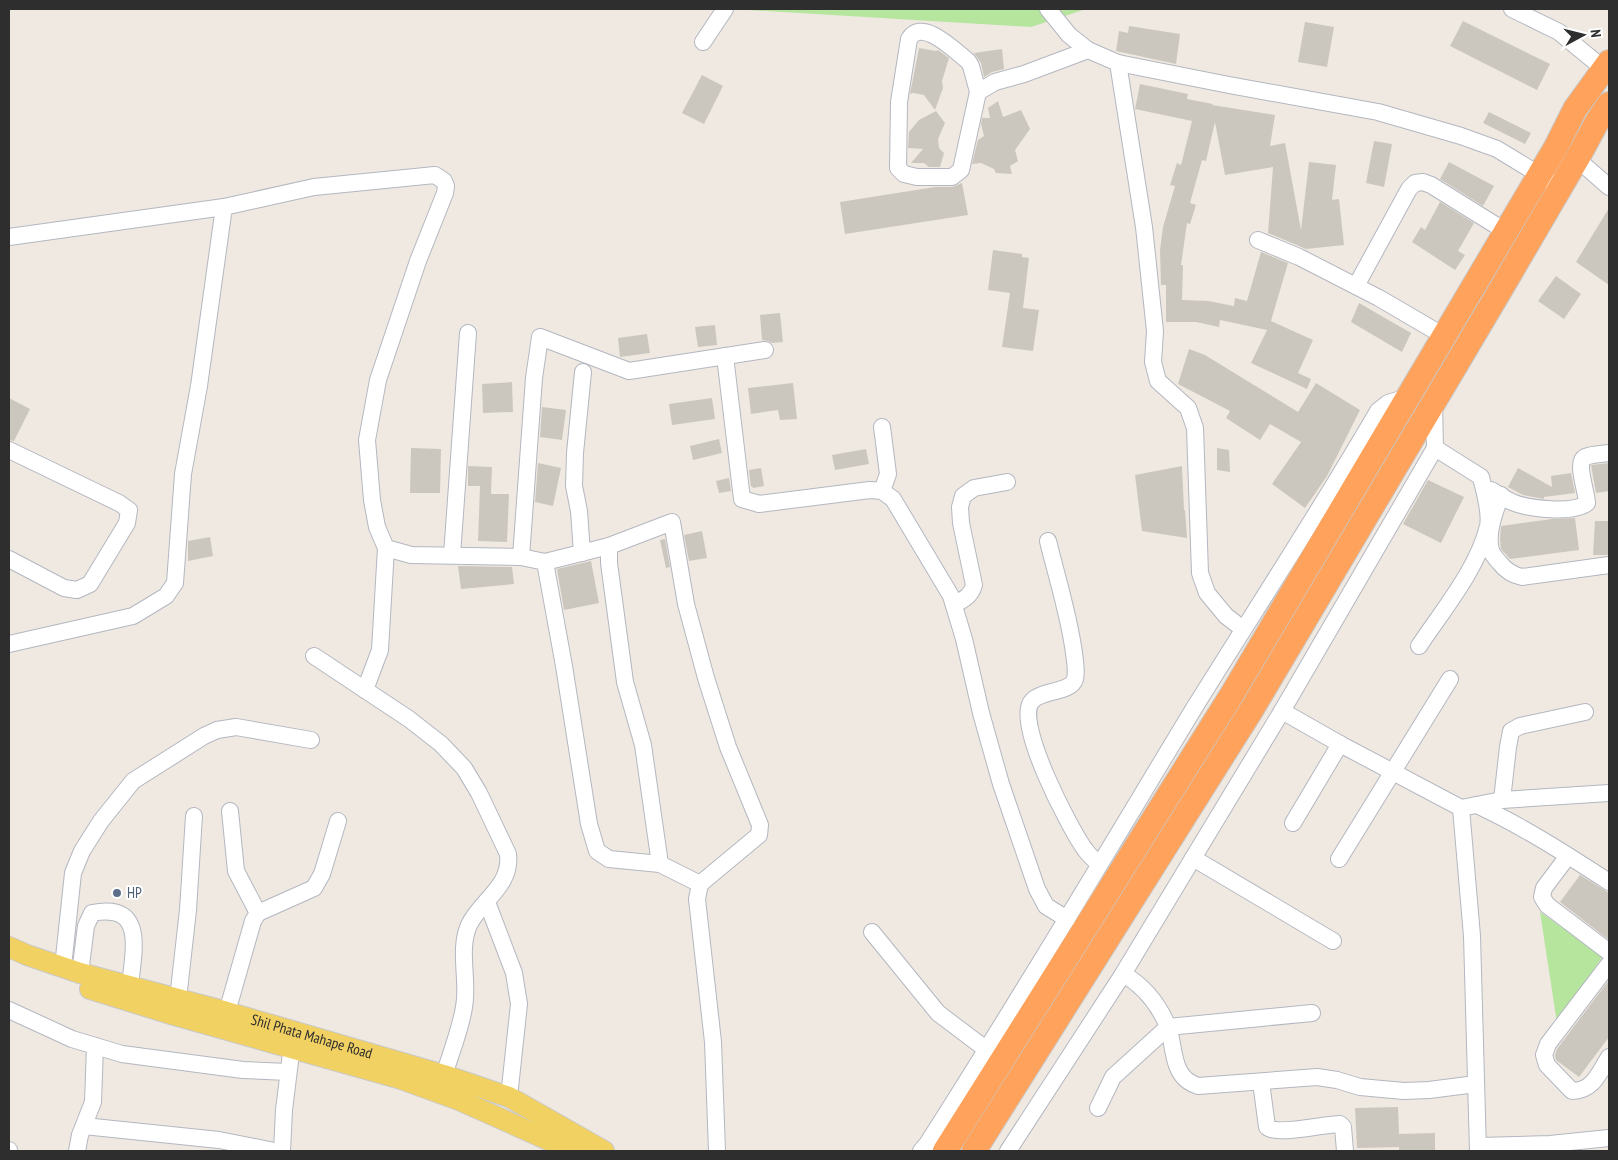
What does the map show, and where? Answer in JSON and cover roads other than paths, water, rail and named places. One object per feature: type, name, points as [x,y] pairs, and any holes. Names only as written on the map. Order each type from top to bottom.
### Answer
[{"type":"highway","points":[[945,1151],[1231,696],[1539,174],[1575,109],[1606,66]]},
{"type":"highway","points":[[974,1151],[1252,709],[1609,104]]},
{"type":"highway","points":[[1476,281],[1498,294]]},
{"type":"main road","name":"Shil Phata Mahape Road","points":[[9,947],[26,956],[72,970],[227,1012],[292,1040],[459,1100],[573,1151]]},
{"type":"main road","name":"Shil Phata Mahape Road","points":[[9,961],[58,980],[112,996],[444,1075],[509,1097],[604,1151]]},
{"type":"street","points":[[703,42],[725,9]]},
{"type":"street","points":[[1048,9],[1069,35],[1088,50],[1118,63],[1378,112],[1461,136],[1497,149],[1560,189]]},
{"type":"street","points":[[1512,9],[1532,13],[1539,23],[1559,32],[1606,66]]},
{"type":"street","points":[[978,92],[968,61],[932,34],[916,31],[911,34],[908,39],[899,102],[898,168],[904,174],[916,177],[952,177],[961,170],[978,92],[995,82],[1024,74],[1088,50]]},
{"type":"street","points":[[1118,63],[1144,227],[1155,331],[1153,362],[1158,381],[1188,408],[1195,428],[1200,574],[1207,593],[1226,616],[1243,629]]},
{"type":"street","points":[[1577,159],[1609,187]]},
{"type":"street","points":[[9,237],[224,207],[314,187],[435,175],[444,181],[446,186],[445,193],[418,261],[378,380],[368,440],[372,500],[377,527],[386,548],[380,650],[365,690]]},
{"type":"street","points":[[1356,286],[1414,182],[1423,182],[1431,185],[1505,232]]},
{"type":"street","points":[[9,644],[133,616],[166,596],[175,583],[183,474],[199,386],[224,207]]},
{"type":"street","points":[[1258,240],[1299,257],[1356,286],[1444,336]]},
{"type":"street","points":[[452,555],[468,333]]},
{"type":"street","points":[[521,557],[534,378],[540,337],[629,371],[765,350]]},
{"type":"street","points":[[725,356],[742,500],[759,504],[870,490],[882,491],[893,499],[951,596],[964,639],[981,713],[1001,784],[1037,889],[1046,906],[1067,919]]},
{"type":"street","points":[[582,553],[579,511],[574,486],[575,454],[584,372]]},
{"type":"street","points":[[921,1151],[928,1144],[987,1050],[1243,629],[1337,482],[1378,411],[1388,403],[1408,397]]},
{"type":"street","points":[[1008,1151],[1123,974],[1282,710],[1435,448],[1434,401]]},
{"type":"street","points":[[882,427],[888,474],[882,491]]},
{"type":"street","points":[[1420,646],[1472,566],[1488,525],[1486,498],[1480,477],[1435,448]]},
{"type":"street","points":[[9,450],[119,503],[128,510],[127,524],[90,584],[77,590],[64,588],[9,559]]},
{"type":"street","points":[[1482,486],[1513,502],[1529,507],[1569,509],[1582,507],[1587,503],[1587,495],[1580,469],[1581,462],[1585,457],[1609,453]]},
{"type":"street","points":[[954,605],[968,597],[974,585],[961,523],[960,507],[963,496],[974,488],[1007,482]]},
{"type":"street","points":[[1501,495],[1493,516],[1490,535],[1492,552],[1508,572],[1514,576],[1522,577],[1609,566]]},
{"type":"street","points":[[386,548],[411,555],[521,557],[545,562],[609,546],[672,522],[686,604],[706,678],[728,747],[760,825],[759,835],[700,884],[697,899],[714,1060],[717,1151]]},
{"type":"street","points":[[1048,541],[1072,635],[1076,668],[1075,678],[1068,687],[1039,696],[1032,701],[1027,711],[1032,736],[1054,797],[1086,850],[1099,865]]},
{"type":"street","points":[[609,546],[609,562],[625,682],[643,745],[660,864]]},
{"type":"street","points":[[545,562],[564,666],[589,824],[597,851],[608,859],[660,864],[700,884]]},
{"type":"street","points":[[314,656],[409,719],[441,744],[464,768],[479,792],[508,854],[510,864],[504,878],[468,926],[465,948],[464,1004],[444,1075]]},
{"type":"street","points":[[1340,859],[1450,679]]},
{"type":"street","points":[[1282,710],[1392,772],[1469,807],[1513,822],[1609,882]]},
{"type":"street","points":[[1502,800],[1511,730],[1520,726],[1585,712]]},
{"type":"street","points":[[72,970],[74,873],[82,851],[101,821],[133,781],[204,736],[217,730],[236,727],[311,740]]},
{"type":"street","points":[[1292,823],[1340,744]]},
{"type":"street","points":[[1469,807],[1502,800],[1609,793]]},
{"type":"street","points":[[1469,807],[1478,1149],[1550,1148],[1606,1142]]},
{"type":"street","points":[[230,811],[236,871],[258,913]]},
{"type":"street","points":[[178,999],[188,910],[194,816]]},
{"type":"street","points":[[227,1012],[253,920],[258,913],[314,888],[322,874],[338,821]]},
{"type":"street","points":[[1568,856],[1544,888],[1542,897],[1547,905],[1609,952]]},
{"type":"street","points":[[1193,858],[1333,941]]},
{"type":"street","points":[[487,902],[514,973],[519,1004],[509,1097]]},
{"type":"street","points":[[72,970],[92,913],[103,911],[123,915],[132,925],[134,940],[130,986]]},
{"type":"street","points":[[872,932],[938,1012],[987,1050]]},
{"type":"street","points":[[1609,964],[1548,1044],[1544,1055],[1547,1065],[1572,1091],[1581,1091],[1591,1085],[1609,1057]]},
{"type":"street","points":[[1123,974],[1150,996],[1168,1027],[1178,1068],[1187,1081],[1198,1086],[1318,1077],[1360,1087],[1404,1091],[1476,1084]]},
{"type":"street","points":[[9,1010],[72,1040],[122,1054],[243,1070],[288,1072]]},
{"type":"street","points":[[1098,1108],[1113,1078],[1168,1027],[1312,1013]]},
{"type":"street","points":[[282,1151],[284,1110],[292,1040]]},
{"type":"street","points":[[77,1151],[76,1148],[93,1102],[95,1046]]},
{"type":"street","points":[[1261,1082],[1266,1127],[1271,1131],[1340,1124],[1343,1127],[1345,1151]]},
{"type":"street","points":[[84,1126],[219,1140],[274,1151]]},
{"type":"place","name":"HP","points":[[117,893]]}]
